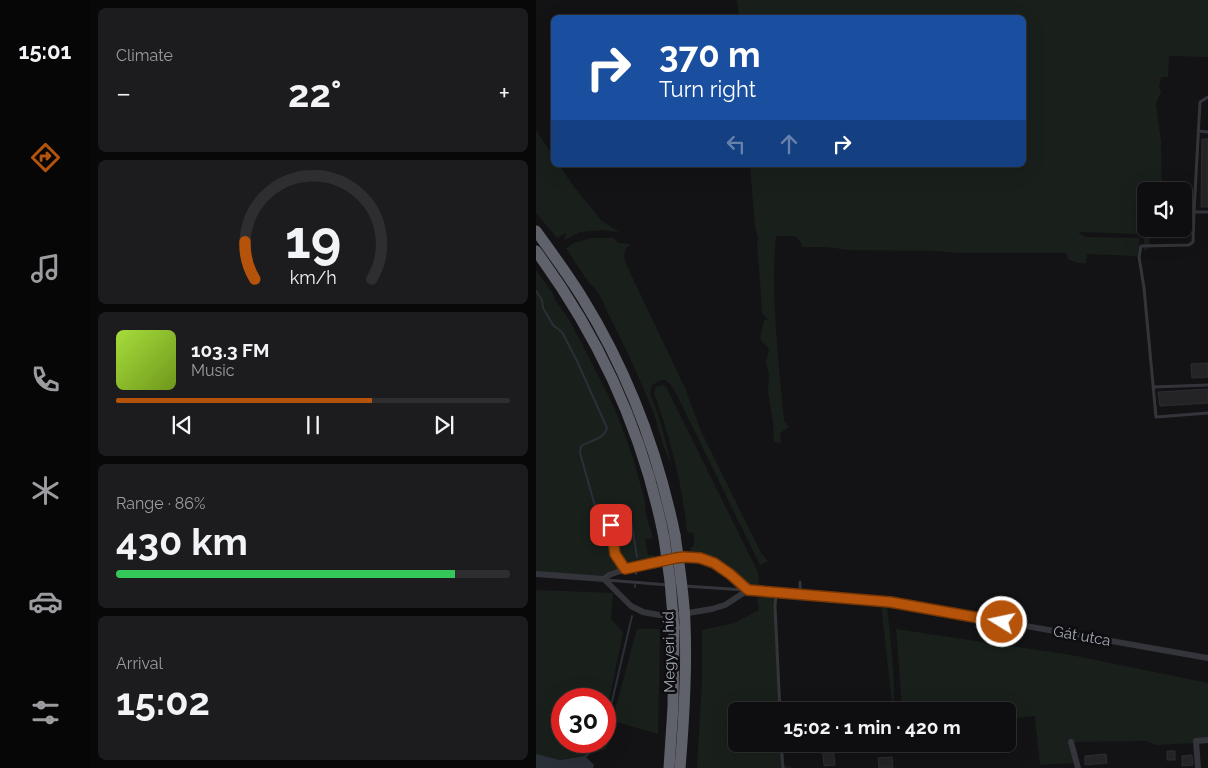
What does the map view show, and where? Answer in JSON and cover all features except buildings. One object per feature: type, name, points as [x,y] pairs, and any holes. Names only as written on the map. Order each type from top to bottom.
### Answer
[{"type":"highway","points":[[536,231],[540,247],[584,300],[631,391],[650,441],[664,486],[669,536]]},
{"type":"highway","points":[[556,268],[564,289],[589,331],[616,385],[634,429],[656,504],[669,536]]},
{"type":"highway","name":"Megyeri híd","points":[[669,536],[674,628],[673,707],[669,768]]},
{"type":"highway","name":"Megyeri híd","points":[[669,536],[685,621],[686,657],[680,768]]},
{"type":"street","points":[[536,574],[604,579],[631,606],[644,612],[659,615],[676,615],[712,609],[725,605],[748,590],[714,563],[700,558],[676,558],[625,569],[604,579]]},
{"type":"street","name":"Gát utca","points":[[748,590],[890,602],[1208,658]]},
{"type":"street","points":[[1198,768],[1196,742],[1208,740]]},
{"type":"street","points":[[1071,742],[1078,768]]},
{"type":"lane","points":[[1208,96],[1200,102],[1193,242],[1189,245],[1141,246],[1139,257],[1144,288],[1156,417],[1208,413]]},
{"type":"lane","points":[[1198,131],[1208,132]]},
{"type":"lane","points":[[1194,212],[1208,212]]},
{"type":"lane","points":[[1153,387],[1208,385]]},
{"type":"lane","points":[[611,525],[615,554],[625,569]]},
{"type":"lane","points":[[604,579],[748,590]]},
{"type":"lane","points":[[800,582],[800,594]]},
{"type":"lane","points":[[776,593],[780,702]]},
{"type":"lane","points":[[781,752],[782,768]]},
{"type":"shaded area","points":[[737,0],[1208,0],[1208,57],[1169,56],[1168,77],[1161,77],[1159,86],[1161,92],[1156,104],[1161,142],[1162,182],[1137,182],[1137,234],[1078,232],[1085,237],[1139,238],[1137,256],[1087,254],[1086,263],[1077,263],[1068,259],[1066,253],[850,250],[802,247],[800,241],[795,236],[776,236],[774,282],[776,329],[784,421],[789,427],[780,433],[781,443],[774,442],[768,391],[769,375],[766,361],[769,350],[761,341],[764,320],[768,319],[762,314],[758,238],[755,227],[750,167],[1026,167],[1026,15],[739,15]]},
{"type":"shaded area","points":[[536,130],[551,153],[551,167],[560,167],[601,220],[619,232],[602,230],[580,232],[564,240],[566,233],[557,238],[536,213]]},
{"type":"shaded area","points":[[1151,237],[1149,239],[1149,248],[1144,251],[1144,239]]},
{"type":"shaded area","points":[[591,238],[614,238],[618,243],[631,244],[624,253],[626,264],[685,388],[700,429],[761,553],[768,561],[760,565],[675,391],[665,380],[652,385],[650,394],[659,417],[671,462],[665,450],[648,398],[631,360],[595,288],[589,283],[566,248],[574,243]]},
{"type":"shaded area","points":[[536,270],[570,321],[619,419],[633,458],[653,538],[645,539],[648,555],[654,555],[655,560],[631,565],[626,564],[616,549],[613,524],[609,524],[613,556],[619,568],[603,576],[536,572]]},
{"type":"shaded area","points":[[662,385],[666,387],[758,572],[759,590],[717,560],[704,555],[692,555],[690,548],[694,546],[694,533],[687,532],[675,462],[654,393],[656,387]]},
{"type":"shaded area","points":[[536,590],[613,593],[611,619],[623,632],[612,688],[551,688],[551,753],[594,753],[560,760],[536,754]]},
{"type":"shaded area","points":[[760,591],[776,593],[774,607],[780,702],[728,702],[728,752],[783,752],[784,765],[793,768],[697,768],[702,681],[702,630],[735,623],[759,610],[757,600]]},
{"type":"shaded area","points":[[881,604],[887,605],[893,671],[894,698],[894,702],[892,702]]},
{"type":"shaded area","points":[[637,629],[660,629],[658,734],[617,722],[616,724],[616,707]]},
{"type":"shaded area","points":[[896,629],[1071,655],[1208,683],[1208,738],[1194,743],[1156,745],[1146,741],[1071,742],[1073,763],[1040,765],[1035,716],[1016,718],[1016,702],[902,702]]},
{"type":"shaded area","points":[[536,754],[560,760],[585,756],[594,765],[593,768],[536,768]]},
{"type":"waterway","points":[[536,291],[553,325],[562,332],[607,428],[603,435],[581,446],[580,453],[597,513],[601,520],[626,518],[631,520],[637,557]]},
{"type":"waterway","points":[[615,688],[632,616]]},
{"type":"waterway","points":[[585,757],[589,753]]},
{"type":"route","points":[[611,525],[615,554],[625,569],[676,558],[700,558],[714,563],[748,590],[890,602],[1002,622]]}]
